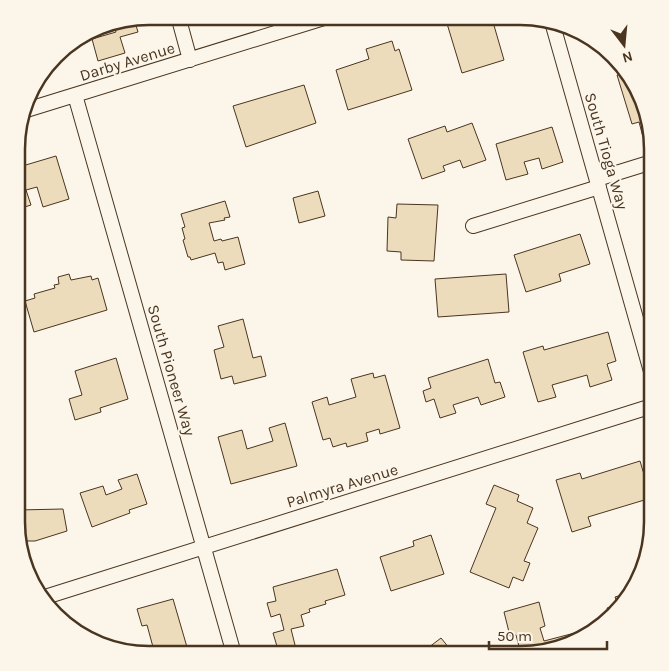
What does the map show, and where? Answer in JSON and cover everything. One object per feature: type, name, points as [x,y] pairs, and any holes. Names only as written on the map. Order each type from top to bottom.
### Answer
[{"type":"street","points":[[180,25],[190,60]]},
{"type":"street","name":"Darby Avenue","points":[[32,108],[302,25]]},
{"type":"street","name":"South Tioga Way","points":[[554,30],[644,347]]},
{"type":"street","name":"South Pioneer Way","points":[[75,95],[232,646]]},
{"type":"street","points":[[473,226],[644,165]]},
{"type":"street","name":"Palmyra Avenue","points":[[49,596],[644,409]]},
{"type":"building","points":[[447,25],[494,25],[504,60],[462,73]]},
{"type":"building","points":[[136,26],[138,32],[120,37],[125,53],[98,61],[92,39],[116,32],[115,30]]},
{"type":"building","points":[[392,41],[395,51],[399,49],[412,90],[348,110],[336,70],[369,59],[366,49]]},
{"type":"building","points":[[619,74],[631,94],[642,125],[643,137],[639,122],[632,124],[617,75]]},
{"type":"building","points":[[304,85],[316,123],[246,147],[233,106]]},
{"type":"building","points":[[472,123],[486,160],[463,168],[460,160],[443,166],[445,171],[422,179],[408,139],[445,126],[447,132]]},
{"type":"building","points":[[552,127],[563,162],[542,169],[539,158],[524,162],[528,174],[506,180],[496,144]]},
{"type":"building","points":[[56,156],[69,199],[43,207],[37,187],[26,190],[31,205],[25,207],[25,165]]},
{"type":"building","points":[[318,191],[325,216],[299,223],[293,198]]},
{"type":"building","points":[[225,201],[230,217],[224,218],[225,220],[209,223],[214,241],[238,237],[245,264],[225,270],[223,262],[218,263],[215,253],[191,260],[188,257],[183,240],[185,239],[182,228],[185,227],[181,214]]},
{"type":"building","points":[[397,204],[438,205],[434,261],[401,260],[401,252],[387,251],[388,217],[396,218]]},
{"type":"building","points":[[580,234],[590,264],[559,274],[561,281],[526,292],[514,255]]},
{"type":"building","points":[[69,274],[71,280],[91,276],[92,280],[98,278],[107,310],[34,332],[25,301],[35,298],[34,294],[55,288],[54,285],[59,284],[58,277]]},
{"type":"building","points":[[506,274],[509,312],[438,317],[435,279]]},
{"type":"building","points":[[243,319],[253,358],[261,356],[266,376],[234,384],[232,376],[221,379],[214,350],[224,347],[218,326]]},
{"type":"building","points":[[608,332],[616,361],[607,364],[612,380],[590,387],[587,375],[552,385],[556,397],[538,402],[523,352],[543,346],[544,350]]},
{"type":"building","points":[[116,358],[128,399],[100,408],[101,412],[75,420],[69,399],[82,395],[75,371]]},
{"type":"building","points":[[488,359],[495,383],[500,382],[505,397],[481,405],[478,397],[453,405],[456,413],[440,418],[434,399],[426,402],[423,391],[431,388],[428,378]]},
{"type":"building","points":[[373,373],[374,378],[385,375],[400,428],[380,434],[379,429],[366,433],[368,441],[347,447],[346,443],[333,447],[330,438],[323,440],[312,402],[327,397],[329,405],[356,397],[351,379]]},
{"type":"building","points":[[285,423],[297,466],[231,484],[218,437],[242,430],[247,449],[273,441],[269,428]]},
{"type":"building","points":[[640,461],[644,474],[644,500],[588,517],[591,526],[572,532],[556,480],[580,473],[582,479]]},
{"type":"building","points":[[137,474],[147,504],[129,510],[130,513],[92,527],[80,493],[103,486],[106,495],[122,489],[118,480]]},
{"type":"building","points":[[494,485],[519,495],[517,501],[533,508],[527,523],[538,528],[524,561],[530,563],[523,581],[513,577],[509,588],[470,572],[496,508],[486,504]]},
{"type":"building","points":[[63,509],[67,531],[35,541],[26,541],[25,510]]},
{"type":"building","points":[[431,535],[444,574],[391,591],[380,557],[414,546],[413,541]]},
{"type":"building","points":[[337,569],[345,595],[325,601],[326,604],[309,609],[310,612],[301,615],[304,626],[291,629],[295,646],[277,646],[273,633],[284,630],[280,614],[271,617],[267,603],[276,601],[273,587]]},
{"type":"building","points":[[173,599],[187,646],[153,646],[147,625],[142,626],[137,609]]},
{"type":"building","points":[[539,602],[545,626],[540,628],[544,641],[575,633],[552,642],[519,646],[516,635],[510,636],[504,612]]},
{"type":"building","points":[[441,638],[448,646],[430,646]]}]
